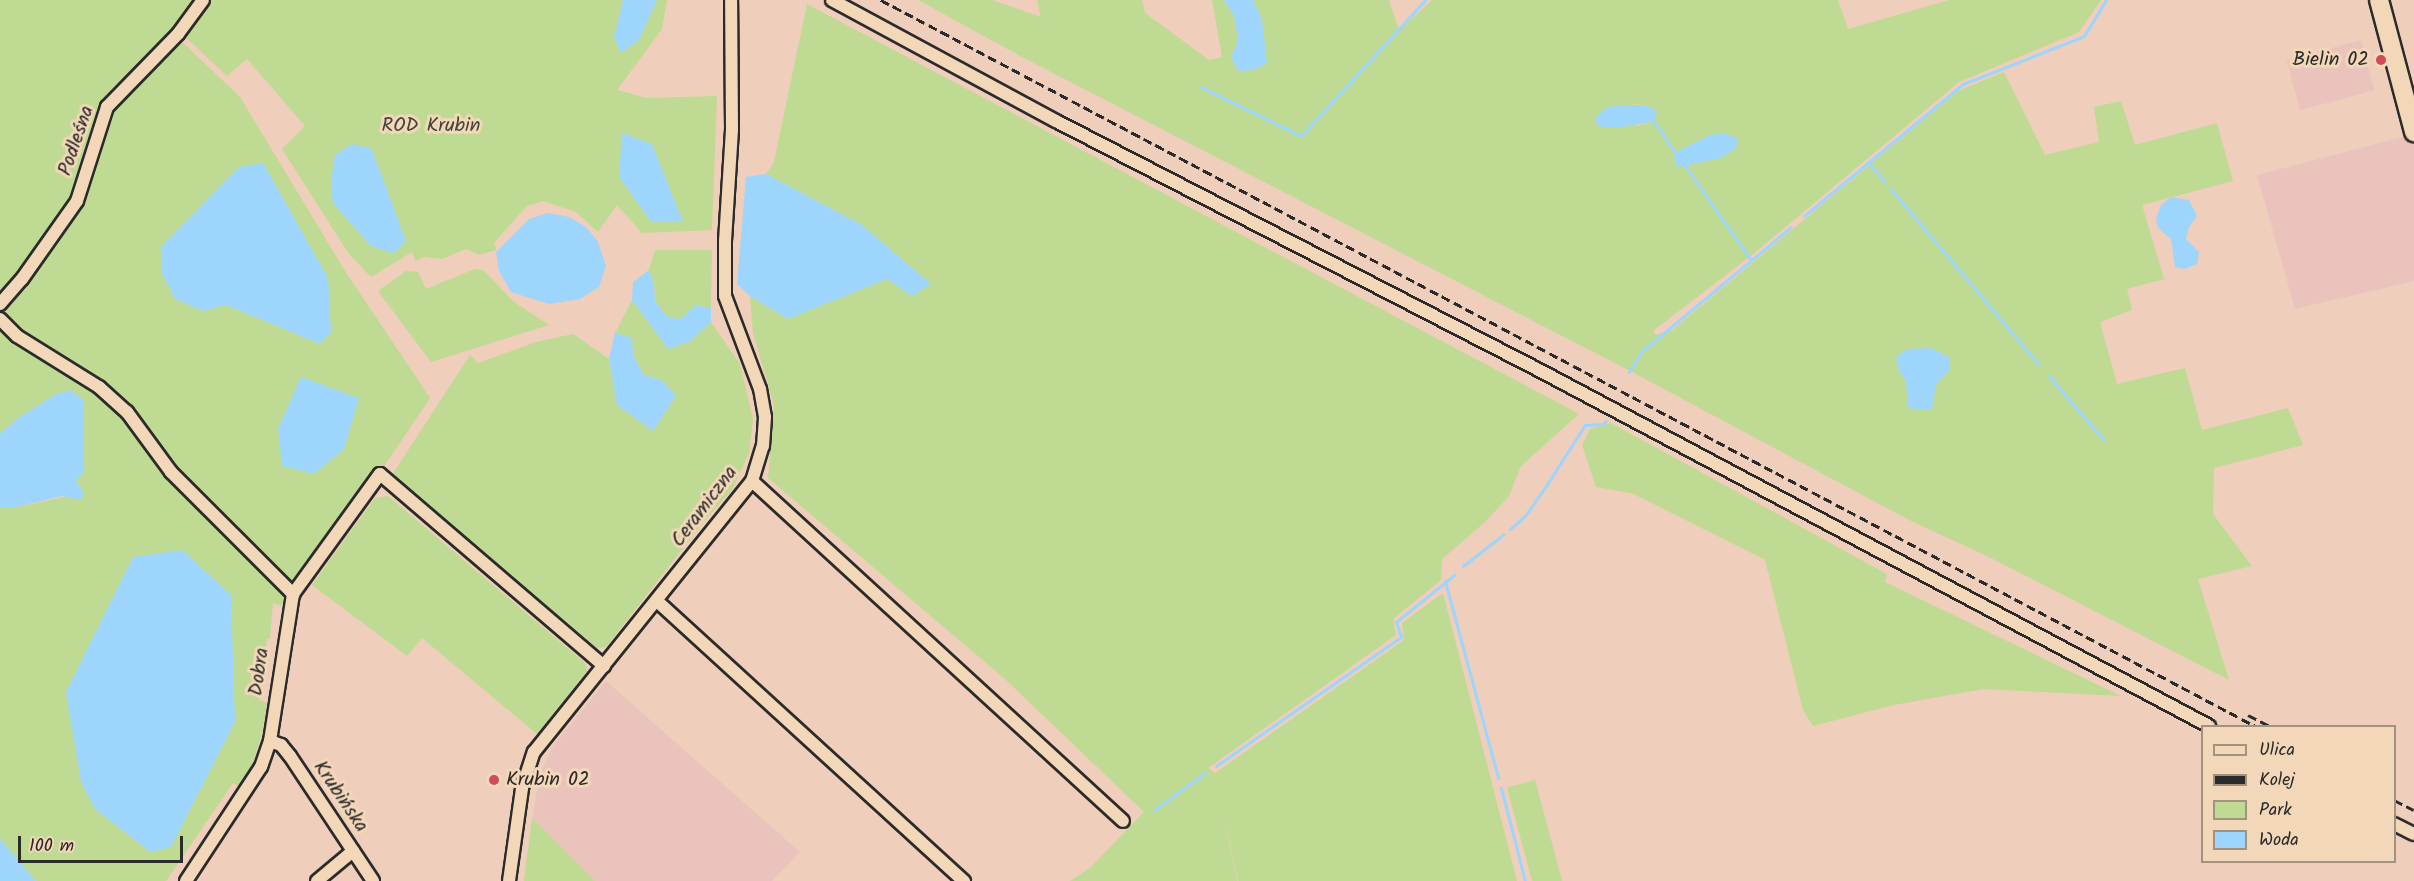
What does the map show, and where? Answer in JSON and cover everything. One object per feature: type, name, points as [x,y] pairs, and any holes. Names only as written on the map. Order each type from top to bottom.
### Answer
[{"type":"main road","points":[[2379,0],[2414,132]]},
{"type":"street","name":"Podleśna","points":[[0,304],[22,279],[77,201],[107,107],[178,34],[203,0]]},
{"type":"street","name":"Ceramiczna","points":[[509,881],[522,788],[534,752],[752,481],[763,446],[765,417],[760,389],[725,296],[725,241],[732,130],[731,0]]},
{"type":"street","points":[[832,0],[1056,121],[1537,369],[2207,725]]},
{"type":"street","points":[[0,319],[16,336],[99,387],[127,412],[171,472],[293,594]]},
{"type":"street","name":"Dobra","points":[[186,881],[259,770],[270,741],[293,594],[380,474],[604,666]]},
{"type":"street","points":[[752,481],[1123,820]]},
{"type":"street","points":[[657,601],[964,881]]},
{"type":"street","name":"Krubińska","points":[[270,741],[281,745],[290,756],[373,881]]},
{"type":"street","points":[[2396,825],[2414,834]]},
{"type":"street","points":[[317,881],[353,851]]},
{"type":"shaded area","points":[[2361,40],[2374,90],[2300,110],[2287,60]]},
{"type":"shaded area","points":[[2414,134],[2414,281],[2295,309],[2257,175]]},
{"type":"shaded area","points":[[606,681],[800,852],[772,881],[595,881],[532,818],[540,776],[552,747]]},
{"type":"green space","points":[[0,0],[200,0],[175,31],[103,105],[72,197],[18,277],[0,297]]},
{"type":"green space","name":"ROD Krubin","points":[[207,0],[667,0],[662,29],[617,90],[647,98],[717,96],[712,230],[642,233],[617,205],[598,232],[576,212],[543,201],[527,206],[494,243],[496,250],[479,255],[466,249],[442,259],[424,257],[416,261],[412,252],[371,277],[349,254],[282,149],[305,126],[247,59],[227,76],[181,33]]},
{"type":"green space","points":[[918,0],[992,0],[1041,17],[1037,0],[1142,0],[1145,13],[1209,60],[1222,57],[1212,0],[1224,0],[1234,16],[1238,40],[1231,57],[1263,39],[1262,19],[1253,0],[1389,0],[1399,31],[1432,0],[1838,0],[1848,29],[1949,0],[2101,0],[2079,32],[1959,82],[1753,254],[1653,331],[1656,335],[1671,331],[1958,91],[2004,72],[2045,155],[2099,142],[2094,107],[2121,101],[2135,145],[2217,123],[2233,181],[2142,205],[2164,279],[2127,289],[2132,310],[2100,322],[2117,384],[2185,368],[2202,430],[2288,408],[2303,445],[2214,468],[2213,514],[2252,566],[2198,579],[2229,680],[1985,555],[1913,522],[1634,373],[1022,57]],"holes":[[[1634,104],[1646,105],[1656,111],[1656,121],[1636,126]]]},
{"type":"green space","points":[[807,4],[1579,414],[1521,466],[1509,496],[1485,522],[1442,559],[1441,580],[1393,619],[1396,635],[1208,768],[1215,773],[1404,640],[1402,623],[1443,593],[1517,881],[1238,881],[1221,801],[1237,881],[1070,881],[1090,868],[1144,812],[1005,679],[768,478],[774,405],[753,333],[750,296],[788,319],[887,278],[912,295],[862,225],[766,174],[774,162]]},
{"type":"green space","points":[[178,38],[240,97],[345,271],[430,398],[289,608],[273,603],[270,639],[267,639],[259,700],[267,703],[262,733],[253,762],[240,787],[233,783],[166,881],[36,881],[0,839],[0,507],[11,508],[84,493],[76,481],[18,418],[0,434],[0,313],[25,283],[45,252],[84,202],[110,109]],"holes":[[[226,305],[331,333],[320,344]],[[231,596],[232,631],[66,692]]]},
{"type":"green space","points":[[655,250],[712,250],[711,308],[696,305],[680,319],[668,317],[655,301],[654,284],[649,270]]},
{"type":"green space","points":[[475,269],[483,270],[514,302],[549,325],[431,362],[378,291],[406,271],[418,272],[426,289]]},
{"type":"green space","points":[[632,300],[668,349],[691,341],[711,322],[740,364],[753,419],[749,453],[732,490],[705,520],[606,647],[597,648],[392,475],[470,355],[478,363],[536,342],[573,334],[609,359],[617,405],[662,380],[644,375],[633,355],[632,338],[615,333]]},
{"type":"green space","points":[[1611,423],[1887,574],[1885,582],[2121,696],[1983,689],[1894,705],[1813,726],[1803,710],[1765,560],[1631,493],[1596,487],[1582,445],[1590,429]]},
{"type":"green space","points":[[388,496],[585,663],[587,671],[537,734],[422,638],[407,656],[312,585],[375,498]]},
{"type":"green space","points":[[1535,780],[1562,881],[1532,881],[1507,788]]},
{"type":"green space","points":[[532,818],[595,881],[524,881]]},
{"type":"water","points":[[623,0],[657,0],[639,40],[621,53],[614,37]]},
{"type":"water","points":[[1224,0],[1253,0],[1262,19],[1267,63],[1255,70],[1238,71],[1231,57],[1238,40],[1234,16]]},
{"type":"water","points":[[1617,105],[1646,105],[1656,111],[1656,121],[1617,128],[1603,128],[1595,123],[1596,117],[1606,108]]},
{"type":"water","points":[[622,133],[652,144],[683,222],[651,222],[619,177]]},
{"type":"water","points":[[1725,133],[1738,139],[1736,148],[1721,158],[1679,167],[1676,165],[1674,156],[1680,150],[1710,135]]},
{"type":"water","points":[[352,144],[371,148],[388,192],[406,241],[394,253],[372,247],[333,204],[331,181],[335,155]]},
{"type":"water","points":[[263,163],[328,278],[331,333],[320,344],[226,305],[203,311],[175,299],[161,272],[161,247],[239,167]]},
{"type":"water","points":[[766,174],[862,225],[931,284],[912,296],[887,279],[788,319],[750,296],[737,284],[746,177]]},
{"type":"water","points":[[2171,197],[2189,200],[2197,216],[2189,227],[2186,239],[2199,252],[2197,264],[2184,269],[2175,267],[2171,239],[2158,228],[2156,218],[2161,205]]},
{"type":"water","points":[[548,213],[569,217],[586,227],[598,242],[606,266],[599,287],[580,299],[549,304],[511,292],[499,271],[496,252],[529,219]]},
{"type":"water","points":[[649,270],[654,284],[655,302],[668,317],[680,319],[696,305],[711,308],[711,322],[691,341],[668,349],[632,300],[633,282]]},
{"type":"water","points":[[615,333],[632,338],[633,355],[644,375],[662,380],[676,396],[653,431],[617,405],[609,359]]},
{"type":"water","points":[[1930,348],[1949,357],[1949,371],[1936,385],[1932,410],[1908,408],[1906,382],[1898,369],[1896,357],[1907,349]]},
{"type":"water","points":[[301,377],[359,398],[344,449],[314,474],[282,466],[278,429]]},
{"type":"water","points":[[71,390],[83,400],[84,471],[76,481],[84,493],[81,500],[62,496],[11,508],[0,507],[0,434],[18,418],[56,394]]},
{"type":"water","points":[[182,550],[231,595],[235,722],[171,847],[150,852],[95,809],[81,782],[66,692],[133,557]]},
{"type":"water","points":[[0,839],[36,881],[0,881]]},
{"type":"waterway","points":[[1201,87],[1301,136],[1425,0]]},
{"type":"waterway","points":[[1804,216],[1963,84],[2084,36],[2106,0]]},
{"type":"waterway","points":[[1652,119],[1677,155]]},
{"type":"waterway","points":[[1683,163],[1751,260]]},
{"type":"waterway","points":[[1869,163],[1885,182]]},
{"type":"waterway","points":[[1890,188],[2039,365]]},
{"type":"waterway","points":[[1629,372],[1641,352],[1791,227]]},
{"type":"waterway","points":[[2049,376],[2103,439]]},
{"type":"waterway","points":[[1510,529],[1525,516],[1585,425],[1603,424],[1606,421]]},
{"type":"waterway","points":[[1463,566],[1504,534]]},
{"type":"waterway","points":[[1216,766],[1401,637],[1396,622],[1454,575]]},
{"type":"waterway","points":[[1445,581],[1498,778]]},
{"type":"waterway","points":[[1154,810],[1205,773]]},
{"type":"waterway","points":[[1501,788],[1525,881]]},
{"type":"railway","points":[[881,0],[2253,725]]},
{"type":"railway","points":[[2248,715],[2268,725]]},
{"type":"railway","points":[[2396,801],[2414,810]]},
{"type":"place","name":"Bielin 02","points":[[2381,60]]},
{"type":"place","name":"Krubin 02","points":[[494,780]]}]
